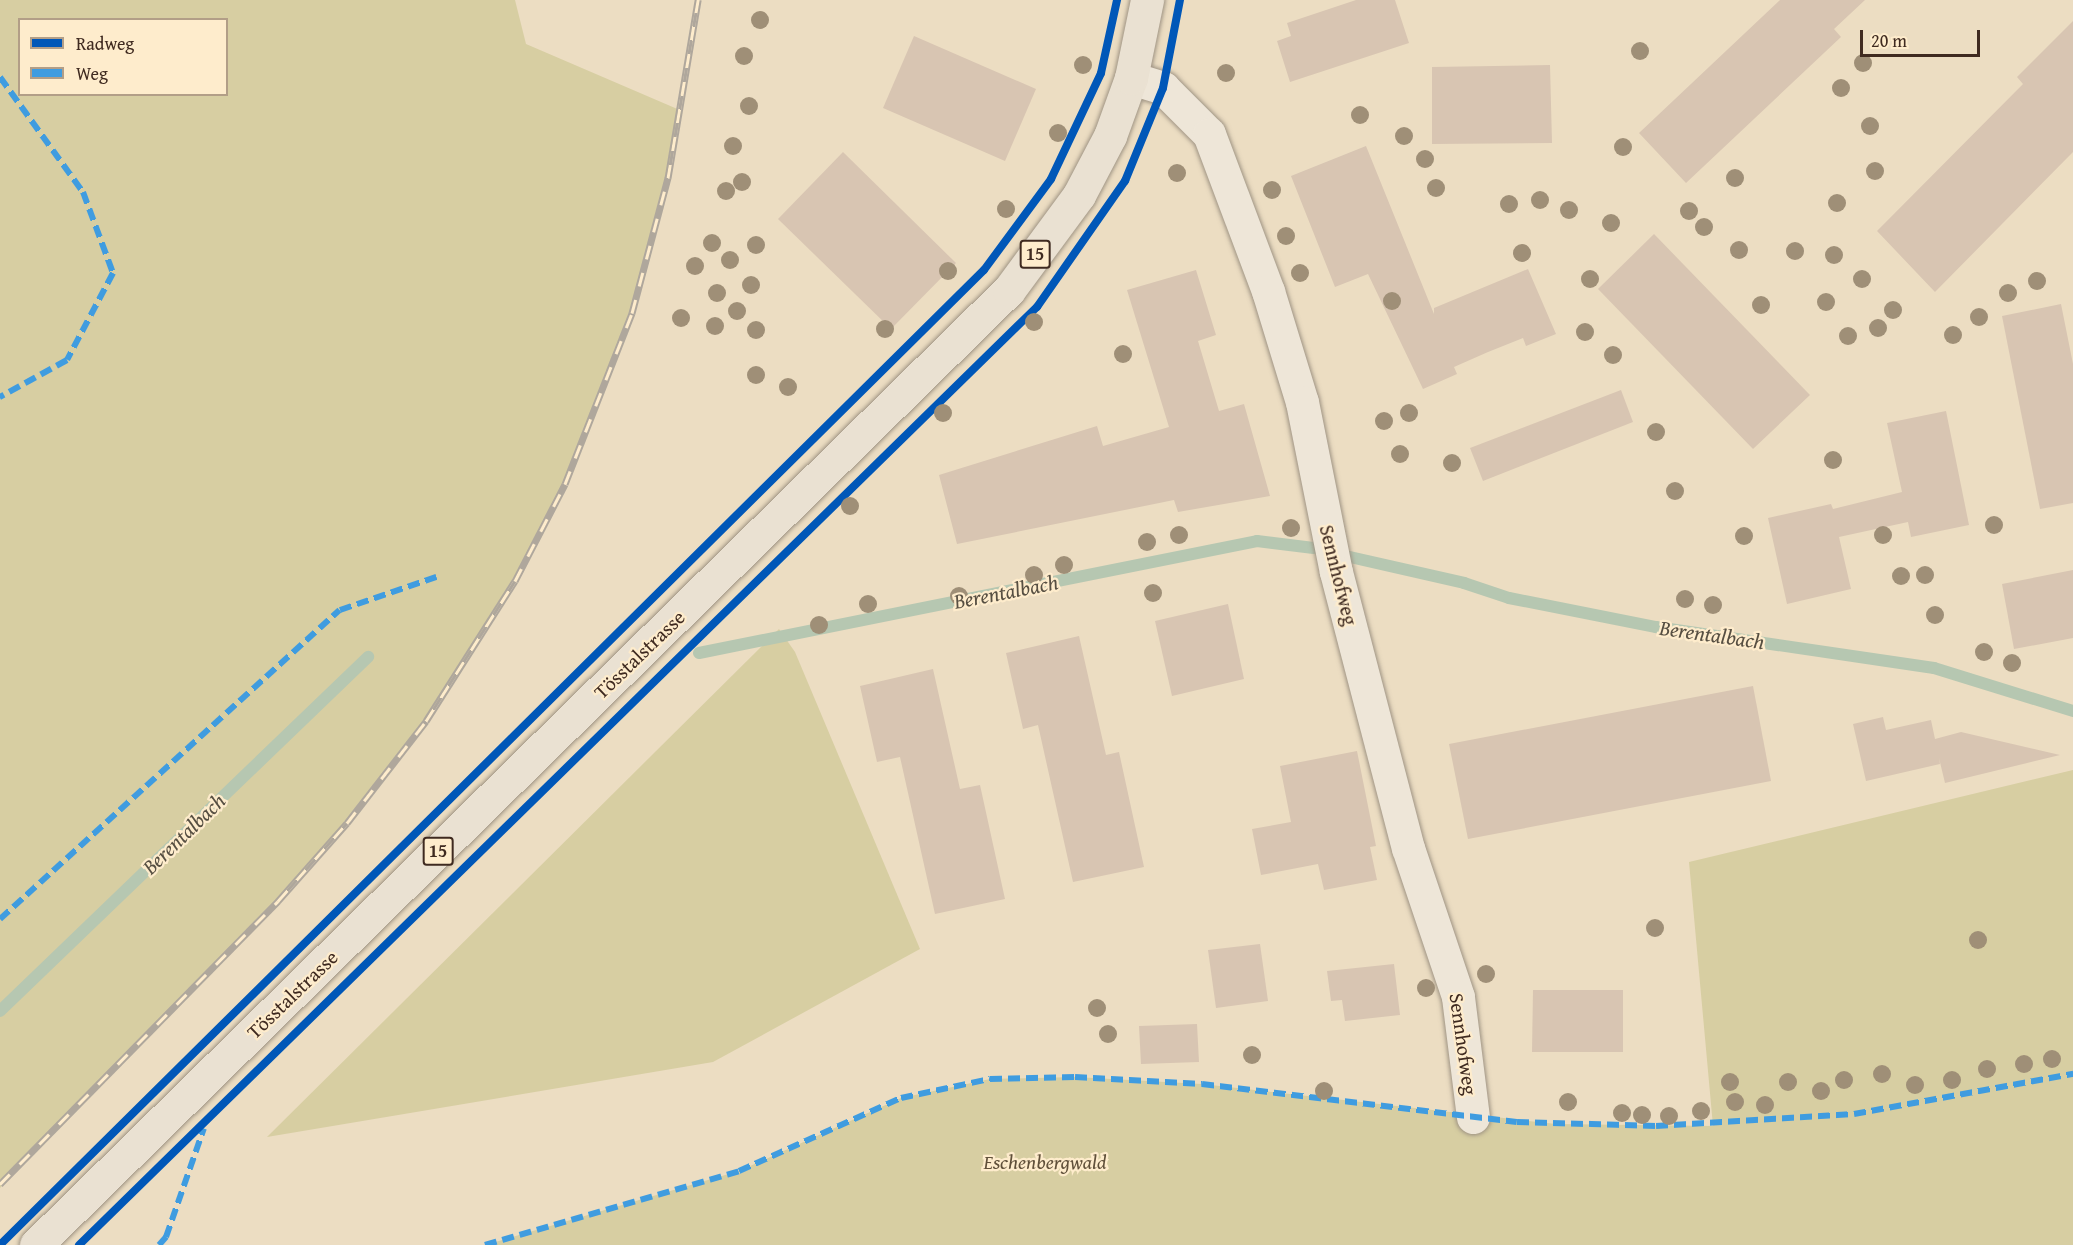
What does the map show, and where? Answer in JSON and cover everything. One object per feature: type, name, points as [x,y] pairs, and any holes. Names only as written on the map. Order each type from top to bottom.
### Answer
[{"type":"main road","name":"Tösstalstrasse","points":[[36,1245],[1009,290],[1079,195],[1110,136],[1131,78],[1147,0]]},
{"type":"street","name":"Sennhofweg","points":[[1131,78],[1163,88],[1209,134],[1268,291],[1302,402],[1336,572],[1408,848],[1458,997],[1473,1117]]},
{"type":"green space","points":[[0,0],[515,0],[526,44],[682,111],[647,262],[601,399],[539,536],[459,673],[382,780],[319,856],[0,1188]]},
{"type":"green space","points":[[779,629],[795,652],[920,949],[713,1062],[267,1137]]},
{"type":"green space","name":"Eschenbergwald","points":[[2073,770],[2073,1245],[485,1245],[739,1171],[901,1098],[990,1079],[1075,1077],[1202,1084],[1556,1124],[1713,1126],[1689,862]]},
{"type":"building","points":[[1356,0],[1395,0],[1409,43],[1290,82],[1277,41],[1291,36],[1287,23]]},
{"type":"building","points":[[1780,0],[1865,0],[1834,29],[1841,37],[1686,183],[1639,133]]},
{"type":"building","points":[[2073,21],[2073,152],[1935,292],[1877,231],[2023,84],[2017,77]]},
{"type":"building","points":[[914,36],[1036,89],[1005,161],[883,108]]},
{"type":"building","points":[[1550,65],[1552,143],[1432,144],[1432,67]]},
{"type":"building","points":[[1366,146],[1434,314],[1434,308],[1528,269],[1556,334],[1526,346],[1523,338],[1488,352],[1454,367],[1457,374],[1423,389],[1368,274],[1335,287],[1291,176]]},
{"type":"building","points":[[843,152],[956,263],[891,329],[778,219]]},
{"type":"building","points":[[1654,234],[1810,395],[1753,449],[1598,289]]},
{"type":"building","points":[[1196,270],[1216,335],[1198,341],[1219,411],[1244,404],[1270,496],[1178,512],[1174,500],[957,544],[939,475],[1097,426],[1103,446],[1169,427],[1127,290]]},
{"type":"building","points":[[2061,304],[2073,364],[2073,503],[2040,509],[2002,316]]},
{"type":"building","points":[[1621,390],[1633,422],[1483,481],[1470,448]]},
{"type":"building","points":[[1946,411],[1969,525],[1911,537],[1908,522],[1839,537],[1851,589],[1787,604],[1768,518],[1831,504],[1833,509],[1902,492],[1887,423]]},
{"type":"building","points":[[2073,570],[2073,638],[2014,649],[2002,584]]},
{"type":"building","points":[[1228,604],[1244,679],[1172,696],[1155,621]]},
{"type":"building","points":[[1079,636],[1106,755],[1119,752],[1144,867],[1073,882],[1038,725],[1023,729],[1006,653]]},
{"type":"building","points":[[933,669],[960,789],[980,785],[1005,899],[935,914],[900,757],[877,762],[860,686]]},
{"type":"building","points":[[1753,686],[1771,781],[1468,839],[1449,744]]},
{"type":"building","points":[[1883,717],[1886,730],[1931,720],[1935,739],[1961,732],[2060,755],[1945,783],[1939,758],[1940,764],[1866,781],[1853,724]]},
{"type":"building","points":[[1357,751],[1376,846],[1370,847],[1377,880],[1324,890],[1318,864],[1261,875],[1252,829],[1291,822],[1280,766]]},
{"type":"building","points":[[1260,944],[1268,1001],[1216,1008],[1208,950]]},
{"type":"building","points":[[1394,964],[1400,1015],[1345,1021],[1342,1000],[1331,1001],[1327,971]]},
{"type":"building","points":[[1533,990],[1623,990],[1623,1052],[1532,1052]]},
{"type":"building","points":[[1197,1024],[1199,1062],[1141,1064],[1139,1026]]},
{"type":"waterway","name":"Berentalbach","points":[[699,653],[1257,541],[1314,548]]},
{"type":"waterway","name":"Berentalbach","points":[[1350,557],[1464,583],[1509,598],[1656,627],[1934,668],[2073,711]]},
{"type":"waterway","name":"Berentalbach","points":[[0,1011],[368,657]]},
{"type":"railway","points":[[0,1184],[278,901],[347,823],[426,721],[515,581],[565,484],[632,313],[668,178],[698,0]]},
{"type":"marked path","points":[[0,77],[83,192],[113,273],[67,360],[0,397]]},
{"type":"marked path","points":[[0,919],[340,610],[436,577]]},
{"type":"marked path","points":[[485,1245],[739,1171],[901,1098],[990,1079],[1075,1077],[1202,1084],[1517,1122],[1656,1126],[1854,1114],[2073,1074]]},
{"type":"marked path","points":[[159,1245],[166,1237],[204,1128]]},
{"type":"cycle path","points":[[0,1245],[984,270],[1051,179],[1101,73],[1117,0]]},
{"type":"cycle path","points":[[79,1245],[1037,307],[1125,181],[1163,88],[1180,0]]}]
